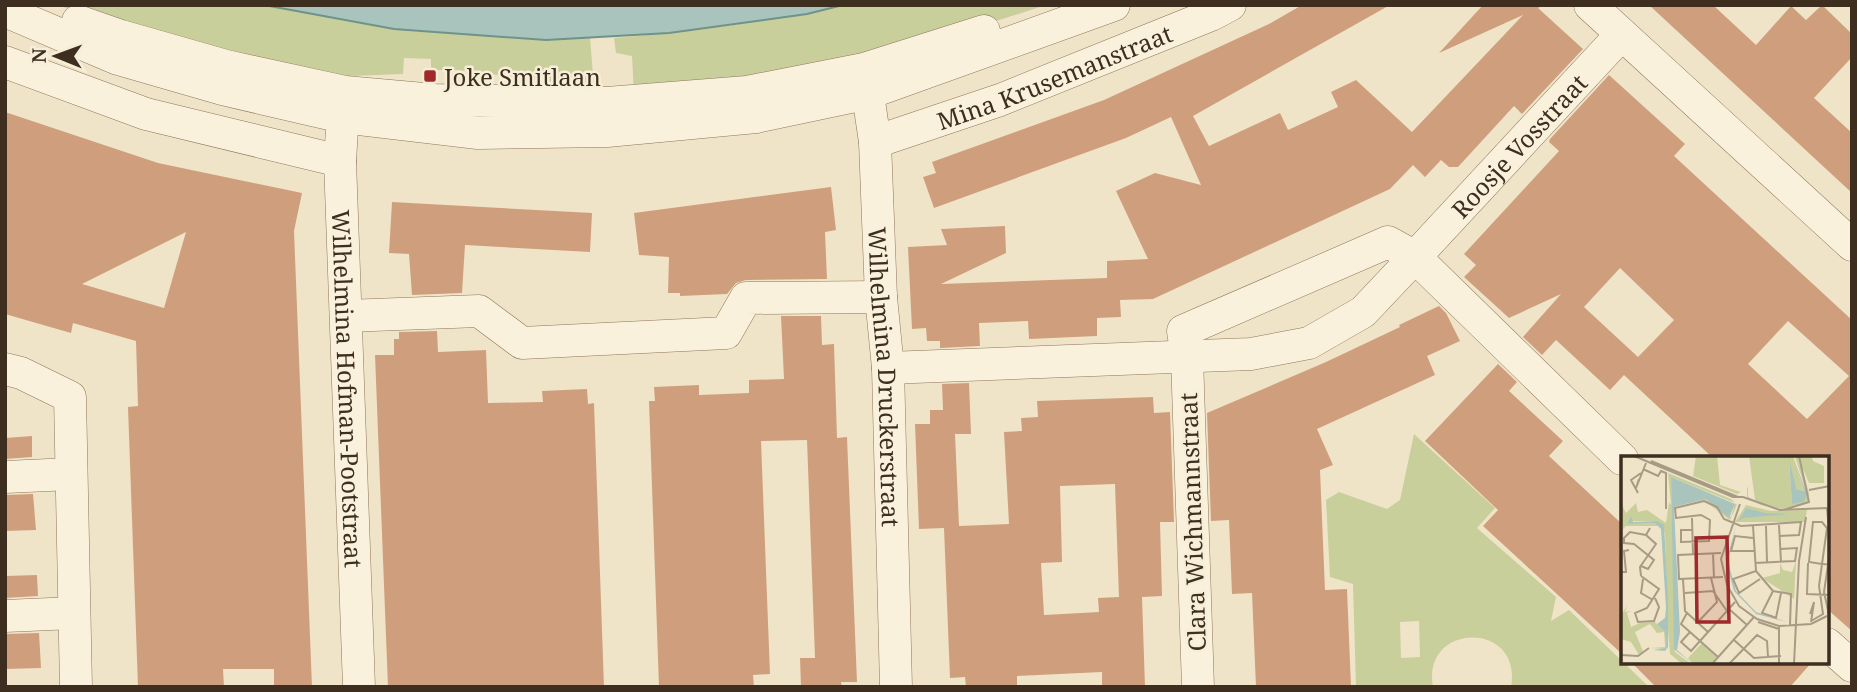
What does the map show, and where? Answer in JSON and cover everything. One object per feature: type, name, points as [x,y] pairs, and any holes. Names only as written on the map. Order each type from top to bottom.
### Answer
[{"type":"street","points":[[35,5],[121,36],[344,104]]},
{"type":"street","points":[[867,81],[1054,5]]},
{"type":"street","points":[[5,10],[118,59],[222,89],[344,104],[478,133],[607,131],[756,117],[1114,5]]},
{"type":"street","name":"Mina Krusemanstraat","points":[[875,142],[1000,100],[1230,5]]},
{"type":"street","points":[[1590,5],[1852,245]]},
{"type":"street","name":"Roosje Vosstraat","points":[[888,368],[1251,354],[1309,343],[1363,312],[1621,35]]},
{"type":"street","points":[[5,62],[146,114],[340,161]]},
{"type":"street","name":"Wilhelmina Druckerstraat","points":[[867,81],[875,142],[881,297],[888,368],[896,687]]},
{"type":"street","name":"Wilhelmina Hofman-Pootstraat","points":[[344,104],[340,161],[359,687]]},
{"type":"street","points":[[1187,357],[1183,331],[1388,242],[1415,257],[1621,458]]},
{"type":"street","points":[[346,316],[479,311],[522,343],[726,333],[746,298],[881,297]]},
{"type":"street","name":"Clara Wichmannstraat","points":[[1187,357],[1198,687]]},
{"type":"street","points":[[5,369],[20,373],[70,397],[76,687]]},
{"type":"street","points":[[5,477],[71,474]]},
{"type":"street","points":[[5,616],[74,613]]},
{"type":"street","points":[[1829,646],[1852,666]]},
{"type":"street","points":[[1842,687],[1852,677]]},
{"type":"green space","points":[[58,5],[264,5],[394,29],[546,40],[590,37],[594,87],[457,70],[431,70],[431,59],[404,58],[403,74],[324,77],[111,25]]},
{"type":"green space","points":[[843,5],[1046,5],[894,54],[634,94],[632,56],[616,53],[614,38],[729,26]]},
{"type":"green space","points":[[1414,434],[1495,508],[1477,528],[1556,597],[1551,621],[1569,610],[1621,660],[1621,664],[1625,664],[1649,687],[1511,687],[1511,665],[1502,650],[1488,640],[1472,638],[1456,641],[1442,650],[1433,666],[1433,687],[1356,687],[1353,584],[1330,577],[1326,500],[1339,492],[1387,509],[1400,500]],"holes":[[[1419,621],[1420,657],[1401,658],[1400,622]]]},
{"type":"water","points":[[264,5],[843,5],[807,14],[669,33],[546,40],[394,29]]},
{"type":"building","points":[[1302,5],[1390,5],[1193,116],[1209,146],[1280,113],[1288,130],[1338,107],[1331,92],[1356,80],[1412,132],[1523,15],[1439,53],[1483,5],[1544,5],[1538,8],[1583,49],[1522,114],[1514,106],[1458,167],[1449,167],[1441,160],[1425,177],[1413,165],[1390,189],[1153,299],[1120,300],[1121,317],[1097,318],[1097,336],[1029,339],[1028,321],[979,323],[980,346],[940,348],[940,341],[927,341],[926,328],[912,329],[908,247],[947,245],[941,229],[1005,226],[1006,253],[941,284],[1107,278],[1107,261],[1148,259],[1116,191],[1155,173],[1201,185],[1171,117],[1126,138],[934,208],[923,177],[936,173],[932,162],[1104,100],[1269,24]]},
{"type":"building","points":[[1649,5],[1713,5],[1756,45],[1791,6],[1806,20],[1822,5],[1852,34],[1852,57],[1814,98],[1852,133],[1852,193]]},
{"type":"building","points":[[1609,75],[1685,144],[1674,156],[1852,320],[1852,631],[1829,611],[1829,456],[1711,456],[1624,375],[1610,390],[1556,340],[1542,355],[1523,337],[1561,294],[1509,318],[1464,277],[1476,265],[1464,254],[1559,151],[1549,142]],"holes":[[[1620,268],[1674,320],[1638,357],[1584,307]],[[1788,321],[1849,376],[1807,419],[1748,364]]]},
{"type":"building","points":[[5,112],[158,163],[302,193],[294,231],[312,687],[274,687],[274,669],[223,669],[224,687],[138,687],[128,407],[138,406],[136,341],[73,323],[71,333],[5,314]],"holes":[[[186,232],[164,308],[82,284]]]},
{"type":"building","points":[[831,187],[836,230],[825,232],[827,279],[746,280],[736,283],[727,294],[680,296],[680,293],[668,293],[669,257],[639,255],[634,213]]},
{"type":"building","points":[[392,202],[592,213],[590,252],[465,245],[462,293],[412,295],[409,254],[389,253]]},
{"type":"building","points":[[1439,306],[1446,313],[1460,341],[1427,356],[1435,375],[1317,429],[1333,465],[1320,470],[1325,590],[1347,589],[1351,687],[1256,687],[1252,593],[1232,594],[1229,520],[1211,521],[1207,413],[1326,362]]},
{"type":"building","points":[[781,316],[821,316],[822,345],[834,344],[837,438],[847,437],[857,682],[841,682],[842,687],[801,687],[800,658],[815,658],[807,440],[761,441],[770,674],[753,675],[754,687],[659,687],[649,401],[655,401],[654,387],[699,385],[699,395],[749,393],[749,380],[784,379]]},
{"type":"building","points":[[437,331],[438,352],[486,350],[488,403],[543,402],[542,391],[587,389],[588,404],[594,403],[604,687],[388,687],[375,355],[394,355],[394,339],[399,339],[399,332]]},
{"type":"building","points":[[1498,364],[1517,382],[1509,391],[1563,441],[1549,456],[1621,523],[1621,653],[1483,526],[1498,510],[1425,441]]},
{"type":"building","points":[[969,383],[971,434],[955,434],[959,526],[1009,524],[1004,432],[1022,431],[1021,418],[1038,417],[1037,401],[1153,397],[1154,413],[1170,412],[1174,522],[1160,522],[1162,596],[1142,597],[1145,687],[1102,687],[1102,672],[1017,676],[1017,687],[966,687],[965,677],[950,678],[944,528],[919,529],[915,424],[930,424],[930,410],[943,410],[942,384]],"holes":[[[1115,484],[1119,597],[1098,598],[1099,612],[1044,615],[1041,563],[1062,562],[1060,486]]]},
{"type":"building","points":[[32,436],[32,457],[5,459],[5,438]]},
{"type":"building","points":[[33,494],[36,530],[5,531],[5,495]]},
{"type":"building","points":[[37,575],[38,596],[5,598],[5,576]]},
{"type":"building","points":[[39,633],[41,668],[5,669],[5,634]]},
{"type":"building","points":[[1633,664],[1810,664],[1790,687],[1656,687]]},
{"type":"place","name":"Joke Smitlaan","points":[[430,76]]}]
